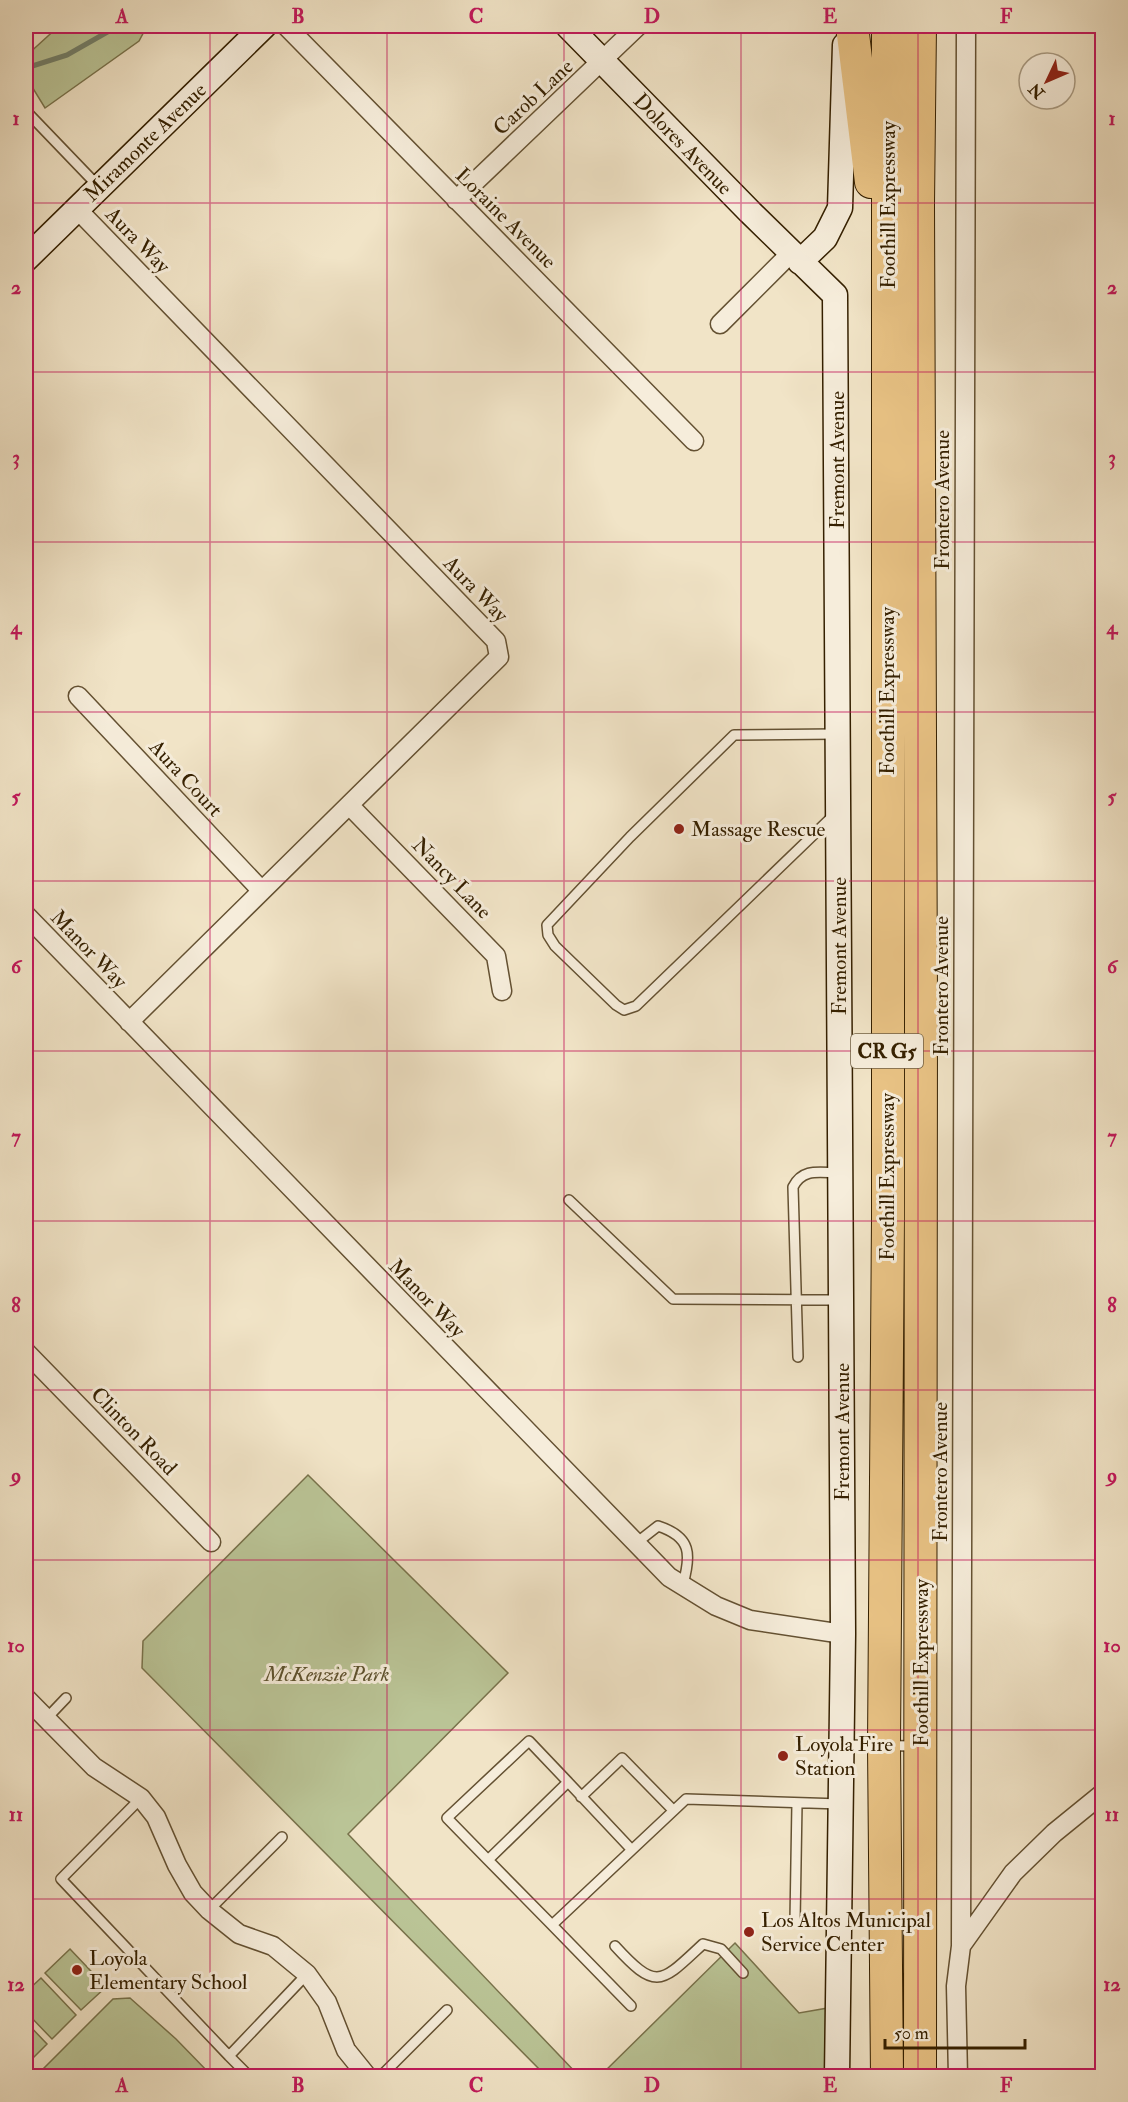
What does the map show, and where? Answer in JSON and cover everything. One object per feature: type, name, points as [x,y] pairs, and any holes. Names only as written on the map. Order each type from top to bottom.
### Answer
[{"type":"highway","points":[[850,26],[873,209],[888,244]]},
{"type":"highway","name":"Foothill Expressway","points":[[887,2076],[884,1745],[888,1218],[888,26]]},
{"type":"highway","name":"Foothill Expressway","points":[[920,26],[918,204],[921,2076]]},
{"type":"highway","points":[[918,204],[934,153],[939,117],[940,26]]},
{"type":"street","name":"Miramonte Avenue","points":[[26,259],[264,26]]},
{"type":"street","name":"Loraine Avenue","points":[[286,26],[694,441]]},
{"type":"street","name":"Dolores Avenue","points":[[568,26],[796,257]]},
{"type":"street","name":"Carob Lane","points":[[456,200],[603,62],[638,26]]},
{"type":"street","points":[[720,324],[796,257],[825,238],[840,208],[843,70],[850,26]]},
{"type":"street","name":"Frontero Avenue","points":[[958,2076],[956,1986],[961,1946],[966,26]]},
{"type":"street","name":"Aura Way","points":[[77,208],[496,641],[499,657],[129,1022]]},
{"type":"street","name":"Fremont Avenue","points":[[796,257],[835,295],[843,1634],[837,2076]]},
{"type":"street","name":"Aura Court","points":[[78,696],[261,890]]},
{"type":"street","name":"Nancy Lane","points":[[350,806],[496,956],[502,991]]},
{"type":"street","name":"Manor Way","points":[[26,915],[669,1577],[716,1606],[750,1620],[843,1634]]},
{"type":"street","name":"Clinton Road","points":[[26,1352],[211,1542]]},
{"type":"street","points":[[27,1703],[94,1767],[141,1798],[156,1817],[177,1865],[193,1893],[209,1910],[239,1934],[273,1946],[307,1974],[327,2002],[346,2050],[367,2076]]},
{"type":"street","points":[[961,1946],[1013,1873],[1054,1833],[1102,1794]]},
{"type":"lane","points":[[26,111],[99,187]]},
{"type":"lane","points":[[838,734],[734,735],[579,890],[547,925],[548,935],[555,946],[616,1005],[624,1010],[636,1006],[839,810]]},
{"type":"lane","points":[[798,1357],[794,1187],[801,1175],[840,1173]]},
{"type":"lane","points":[[569,1200],[673,1299],[841,1300]]},
{"type":"lane","points":[[635,1544],[658,1526],[678,1537],[687,1547],[690,1559],[683,1584]]},
{"type":"lane","points":[[46,1719],[66,1698]]},
{"type":"lane","points":[[631,1849],[529,1741],[447,1818],[631,2006]]},
{"type":"lane","points":[[843,1745],[921,1746]]},
{"type":"lane","points":[[581,1797],[622,1758],[672,1809]]},
{"type":"lane","points":[[488,1860],[568,1782]]},
{"type":"lane","points":[[141,1798],[61,1879],[249,2076]]},
{"type":"lane","points":[[552,1925],[672,1809],[686,1799],[841,1804]]},
{"type":"lane","points":[[795,1921],[797,1803]]},
{"type":"lane","points":[[209,1910],[282,1837]]},
{"type":"lane","points":[[615,1946],[643,1975],[651,1978],[660,1978],[677,1969],[703,1944],[721,1949],[743,1973]]},
{"type":"lane","points":[[229,2056],[307,1974]]},
{"type":"lane","points":[[381,2076],[447,2010]]},
{"type":"green space","points":[[59,26],[147,26],[139,41],[45,108],[26,77],[26,56]]},
{"type":"green space","name":"McKenzie Park","points":[[308,1475],[508,1673],[348,1834],[579,2076],[546,2076],[142,1668],[143,1641]]},
{"type":"green space","points":[[735,1943],[799,2013],[828,2008],[826,2076],[600,2076]]},
{"type":"green space","points":[[70,1949],[106,1987],[81,2010],[45,1973]]},
{"type":"green space","points":[[41,1978],[76,2015],[52,2039],[26,2012],[26,1992]]},
{"type":"green space","points":[[130,1998],[176,2039],[212,2076],[36,2076],[113,1999]]},
{"type":"green space","points":[[26,2022],[47,2044],[26,2065]]},
{"type":"waterway","points":[[26,68],[67,55],[118,26]]},
{"type":"place","name":"Massage Rescue","points":[[679,829]]},
{"type":"place","name":"Loyola Fire Station","points":[[783,1756]]},
{"type":"place","name":"Los Altos Municipal Service Center","points":[[749,1932]]},
{"type":"place","name":"Loyola Elementary School","points":[[77,1970]]}]
